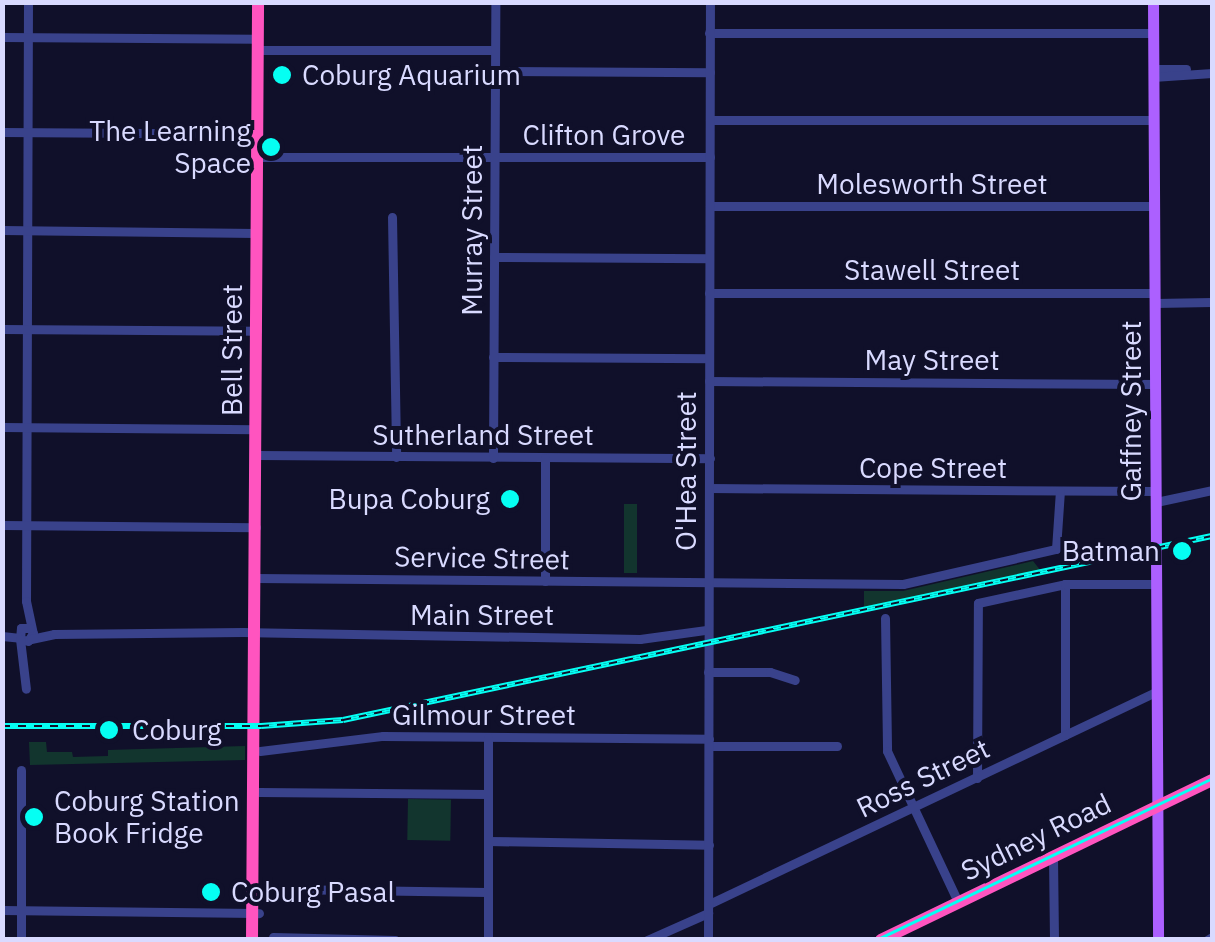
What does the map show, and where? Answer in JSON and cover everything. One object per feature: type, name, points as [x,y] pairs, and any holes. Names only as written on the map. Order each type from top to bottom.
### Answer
[{"type":"highway","name":"Bell Street","points":[[255,913],[260,792],[256,698],[258,2]]},
{"type":"highway","name":"Bell Street","points":[[256,698],[252,742],[255,913],[261,939]]},
{"type":"highway","name":"Sydney Road","points":[[881,940],[1212,780]]},
{"type":"main road","name":"Gaffney Street","points":[[1153,2],[1158,940]]},
{"type":"street","points":[[26,690],[28,2]]},
{"type":"street","name":"Murray Street","points":[[493,458],[495,2]]},
{"type":"street","name":"O'Hea Street","points":[[708,940],[710,2]]},
{"type":"street","points":[[710,34],[1154,34]]},
{"type":"street","points":[[2,37],[495,50]]},
{"type":"street","points":[[495,71],[710,72]]},
{"type":"street","points":[[1153,73],[1212,71]]},
{"type":"street","points":[[710,120],[1154,120]]},
{"type":"street","points":[[2,132],[258,134]]},
{"type":"street","name":"Clifton Grove","points":[[258,157],[710,157]]},
{"type":"street","name":"Molesworth Street","points":[[710,206],[1154,206]]},
{"type":"street","points":[[392,217],[396,457]]},
{"type":"street","points":[[2,230],[258,232]]},
{"type":"street","points":[[494,257],[709,258]]},
{"type":"street","name":"Stawell Street","points":[[709,293],[1212,302]]},
{"type":"street","points":[[2,329],[257,331]]},
{"type":"street","points":[[494,358],[709,358]]},
{"type":"street","name":"May Street","points":[[709,381],[1156,384]]},
{"type":"street","points":[[2,427],[256,428]]},
{"type":"street","name":"Sutherland Street","points":[[257,456],[710,458]]},
{"type":"street","points":[[545,458],[545,581]]},
{"type":"street","name":"Cope Street","points":[[709,488],[1060,490],[1156,497],[1212,490]]},
{"type":"street","name":"Service Street","points":[[256,578],[903,584],[1052,550],[1059,544],[1060,490]]},
{"type":"street","points":[[2,525],[256,527]]},
{"type":"street","points":[[977,778],[978,603],[1065,584],[1156,584]]},
{"type":"street","points":[[1065,584],[1065,735]]},
{"type":"street","points":[[885,618],[886,746],[958,902]]},
{"type":"street","name":"Main Street","points":[[2,635],[617,639],[706,630]]},
{"type":"street","points":[[708,672],[770,672],[794,680]]},
{"type":"street","name":"Ross Street","points":[[647,940],[1157,691]]},
{"type":"street","name":"Gilmour Street","points":[[260,750],[383,736],[837,746]]},
{"type":"street","points":[[488,738],[488,940]]},
{"type":"street","points":[[21,770],[21,940]]},
{"type":"street","points":[[260,792],[488,794]]},
{"type":"street","points":[[488,841],[708,845]]},
{"type":"street","points":[[1053,856],[1054,940]]},
{"type":"street","points":[[282,889],[488,892]]},
{"type":"street","points":[[2,910],[255,913]]},
{"type":"street","points":[[261,939],[395,940]]},
{"type":"green space","points":[[624,504],[637,504],[637,573],[624,573]]},
{"type":"green space","points":[[1033,561],[1041,571],[864,607],[864,591],[903,591]]},
{"type":"green space","points":[[29,742],[46,742],[47,752],[72,752],[73,757],[108,756],[108,750],[245,746],[245,760],[30,765]]},
{"type":"green space","points":[[408,799],[451,800],[450,841],[407,840]]},
{"type":"tram line","points":[[876,940],[1212,778]]},
{"type":"railway","points":[[2,726],[261,726],[343,720],[1212,536]]},
{"type":"place","name":"Coburg Aquarium","points":[[282,75]]},
{"type":"place","name":"The Learning Space","points":[[271,147]]},
{"type":"place","name":"Bupa Coburg","points":[[510,499]]},
{"type":"place","name":"Batman","points":[[1182,551]]},
{"type":"place","name":"Coburg","points":[[109,730]]},
{"type":"place","name":"Coburg Station Book Fridge","points":[[34,817]]},
{"type":"place","name":"Coburg Pasal","points":[[211,892]]}]
